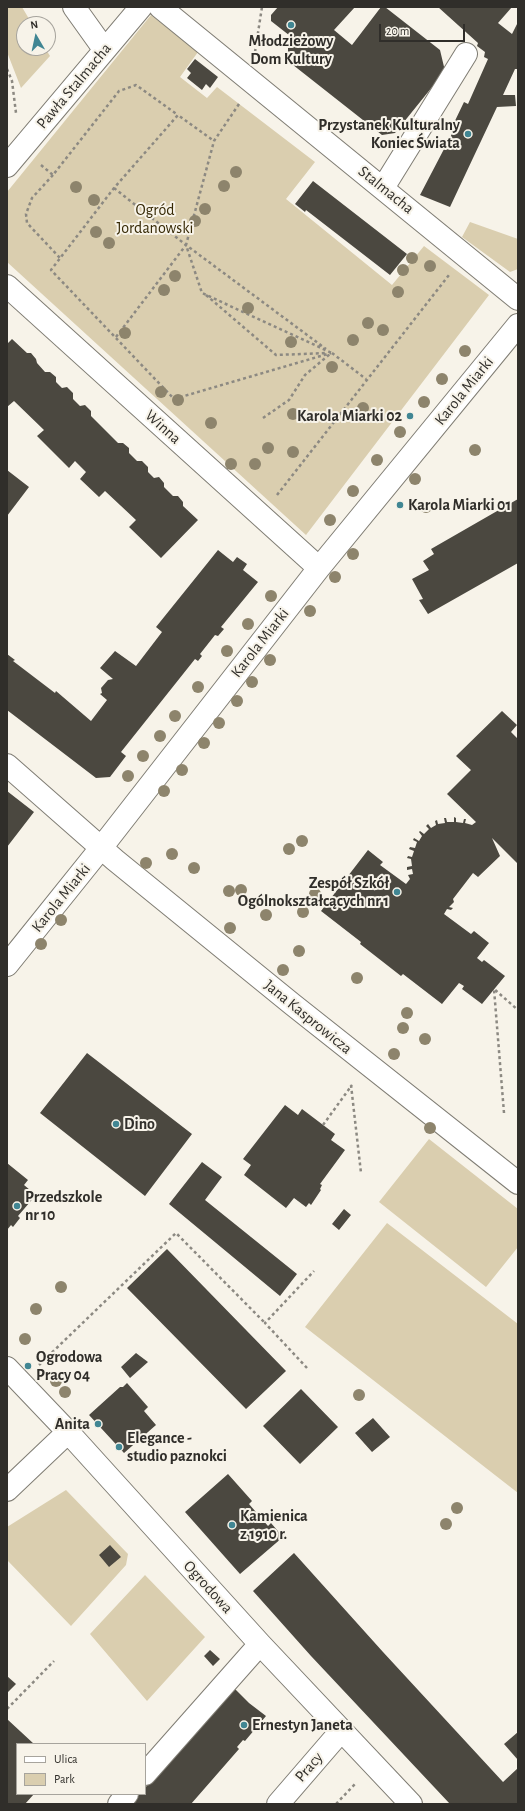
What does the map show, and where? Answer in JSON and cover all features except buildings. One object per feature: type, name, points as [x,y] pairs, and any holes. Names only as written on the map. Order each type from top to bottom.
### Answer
[{"type":"street","points":[[74,7],[104,49]]},
{"type":"street","name":"Pawła Stalmacha","points":[[7,166],[104,49],[141,7]]},
{"type":"street","name":"Stalmacha","points":[[160,7],[518,299]]},
{"type":"street","points":[[383,188],[466,54]]},
{"type":"street","name":"Winna","points":[[7,286],[319,568]]},
{"type":"street","name":"Karola Miarki","points":[[7,965],[101,848],[319,568],[518,324]]},
{"type":"street","name":"Jana Kasprowicza","points":[[7,765],[101,848],[367,1064],[518,1183]]},
{"type":"street","name":"Ogrodowa","points":[[14,1375],[68,1432],[260,1644],[412,1804]]},
{"type":"street","points":[[7,1490],[68,1432]]},
{"type":"street","points":[[146,1773],[260,1644]]},
{"type":"street","name":"Pracy","points":[[278,1804],[341,1731]]},
{"type":"street","points":[[119,1804],[127,1795]]},
{"type":"path","points":[[7,69],[12,81],[22,148],[53,175]]},
{"type":"path","points":[[60,258],[27,222],[26,214],[32,198],[53,175],[120,91],[136,85],[214,141]]},
{"type":"path","points":[[116,337],[186,245],[214,141],[241,102]]},
{"type":"path","points":[[178,115],[114,188],[51,270],[179,404]]},
{"type":"path","points":[[114,188],[186,245],[366,379]]},
{"type":"path","points":[[186,245],[202,292],[276,355],[332,353]]},
{"type":"path","points":[[260,515],[465,255]]},
{"type":"path","points":[[202,292],[332,353]]},
{"type":"path","points":[[174,399],[332,353]]},
{"type":"path","points":[[263,418],[289,400],[305,376],[332,353]]},
{"type":"path","points":[[504,1113],[494,989],[518,1010]]},
{"type":"path","points":[[323,1125],[367,1064]]},
{"type":"path","points":[[351,1086],[361,1173]]},
{"type":"path","points":[[14,1375],[176,1233],[307,1368]]},
{"type":"path","points":[[265,1323],[314,1271]]},
{"type":"path","points":[[7,1709],[54,1661]]},
{"type":"green space","points":[[7,7],[22,7],[27,16],[16,16],[16,56],[50,56],[21,88],[7,52]]},
{"type":"green space","name":"Ogród Jordanowski","points":[[151,15],[198,52],[180,77],[207,98],[217,87],[315,162],[286,199],[392,285],[424,246],[489,295],[306,535],[7,262],[7,192]]},
{"type":"green space","points":[[470,222],[518,239],[518,269],[510,272],[462,237]]},
{"type":"green space","points":[[429,1139],[518,1209],[518,1247],[486,1287],[379,1202]]},
{"type":"green space","points":[[387,1223],[518,1324],[518,1493],[305,1327]]},
{"type":"green space","points":[[66,1490],[128,1554],[126,1565],[71,1626],[7,1560],[7,1527]]},
{"type":"green space","points":[[145,1575],[205,1637],[147,1701],[90,1634]]},
{"type":"place","name":"Młodzieżowy Dom Kultury","points":[[291,25]]},
{"type":"place","name":"Przystanek Kulturalny Koniec Świata","points":[[468,134]]},
{"type":"place","name":"Karola Miarki 02","points":[[410,416]]},
{"type":"place","name":"Karola Miarki 01","points":[[400,505]]},
{"type":"place","name":"Zespół Szkół Ogólnokształcących nr 1","points":[[397,892]]},
{"type":"place","name":"Dino","points":[[116,1124]]},
{"type":"place","name":"Przedszkole nr 10","points":[[17,1206]]},
{"type":"place","name":"Ogrodowa Pracy 04","points":[[28,1366]]},
{"type":"place","name":"Anita","points":[[98,1424]]},
{"type":"place","name":"Elegance - studio paznokci","points":[[119,1447]]},
{"type":"place","name":"Kamienica z 1910 r.","points":[[232,1525]]},
{"type":"place","name":"Ernestyn Janeta","points":[[244,1725]]}]
